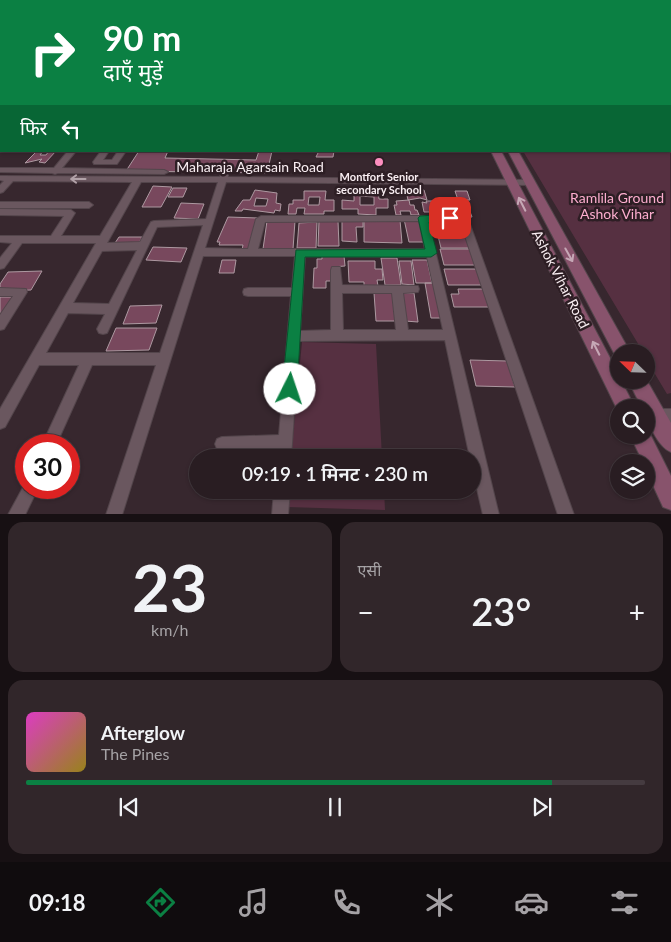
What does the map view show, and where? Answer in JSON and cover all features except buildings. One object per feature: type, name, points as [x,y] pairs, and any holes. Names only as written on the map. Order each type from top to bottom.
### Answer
[{"type":"main road","name":"Ashok Vihar Road","points":[[496,152],[621,399]]},
{"type":"main road","name":"Ashok Vihar Road","points":[[513,152],[618,344]]},
{"type":"main road","points":[[643,389],[671,442]]},
{"type":"main road","points":[[644,444],[671,498]]},
{"type":"street","points":[[50,178],[71,152]]},
{"type":"street","points":[[104,152],[97,162],[114,162],[121,152]]},
{"type":"street","points":[[0,170],[57,169],[224,176],[114,514]]},
{"type":"street","name":"Maharaja Agarsain Road","points":[[0,178],[138,179],[224,176],[527,178]]},
{"type":"street","points":[[0,190],[11,178]]},
{"type":"street","points":[[0,422],[138,179]]},
{"type":"street","points":[[0,205],[89,205]]},
{"type":"street","points":[[0,212],[71,213],[53,240]]},
{"type":"street","points":[[423,218],[491,514]]},
{"type":"street","points":[[252,252],[261,219],[465,218],[566,514]]},
{"type":"street","points":[[103,329],[154,224],[209,222]]},
{"type":"street","points":[[0,239],[53,240],[143,246]]},
{"type":"street","points":[[1,262],[20,239]]},
{"type":"street","points":[[200,252],[431,253]]},
{"type":"street","points":[[285,449],[300,253]]},
{"type":"street","points":[[336,270],[337,336]]},
{"type":"street","points":[[336,289],[414,289]]},
{"type":"street","points":[[397,289],[403,336]]},
{"type":"street","points":[[0,292],[22,292],[0,325]]},
{"type":"street","points":[[248,292],[297,292]]},
{"type":"street","points":[[65,308],[113,308]]},
{"type":"street","points":[[294,336],[450,335]]},
{"type":"street","points":[[36,359],[165,359]]},
{"type":"street","points":[[54,434],[88,359]]},
{"type":"street","points":[[222,444],[285,442]]},
{"type":"street","points":[[16,514],[24,499]]},
{"type":"street","points":[[280,514],[281,499]]},
{"type":"green space","name":"Ramlila Ground Ashok Vihar","points":[[524,152],[670,152],[671,393],[667,394],[655,374],[655,344],[638,344]]},
{"type":"green space","points":[[302,342],[376,344],[382,449],[292,449]]},
{"type":"green space","points":[[287,499],[384,499],[385,510],[287,507]]},
{"type":"place","name":"Montfort Senior secondary School","points":[[379,162]]},
{"type":"route","points":[[290,389],[300,253],[431,253],[423,218],[450,218]]}]
